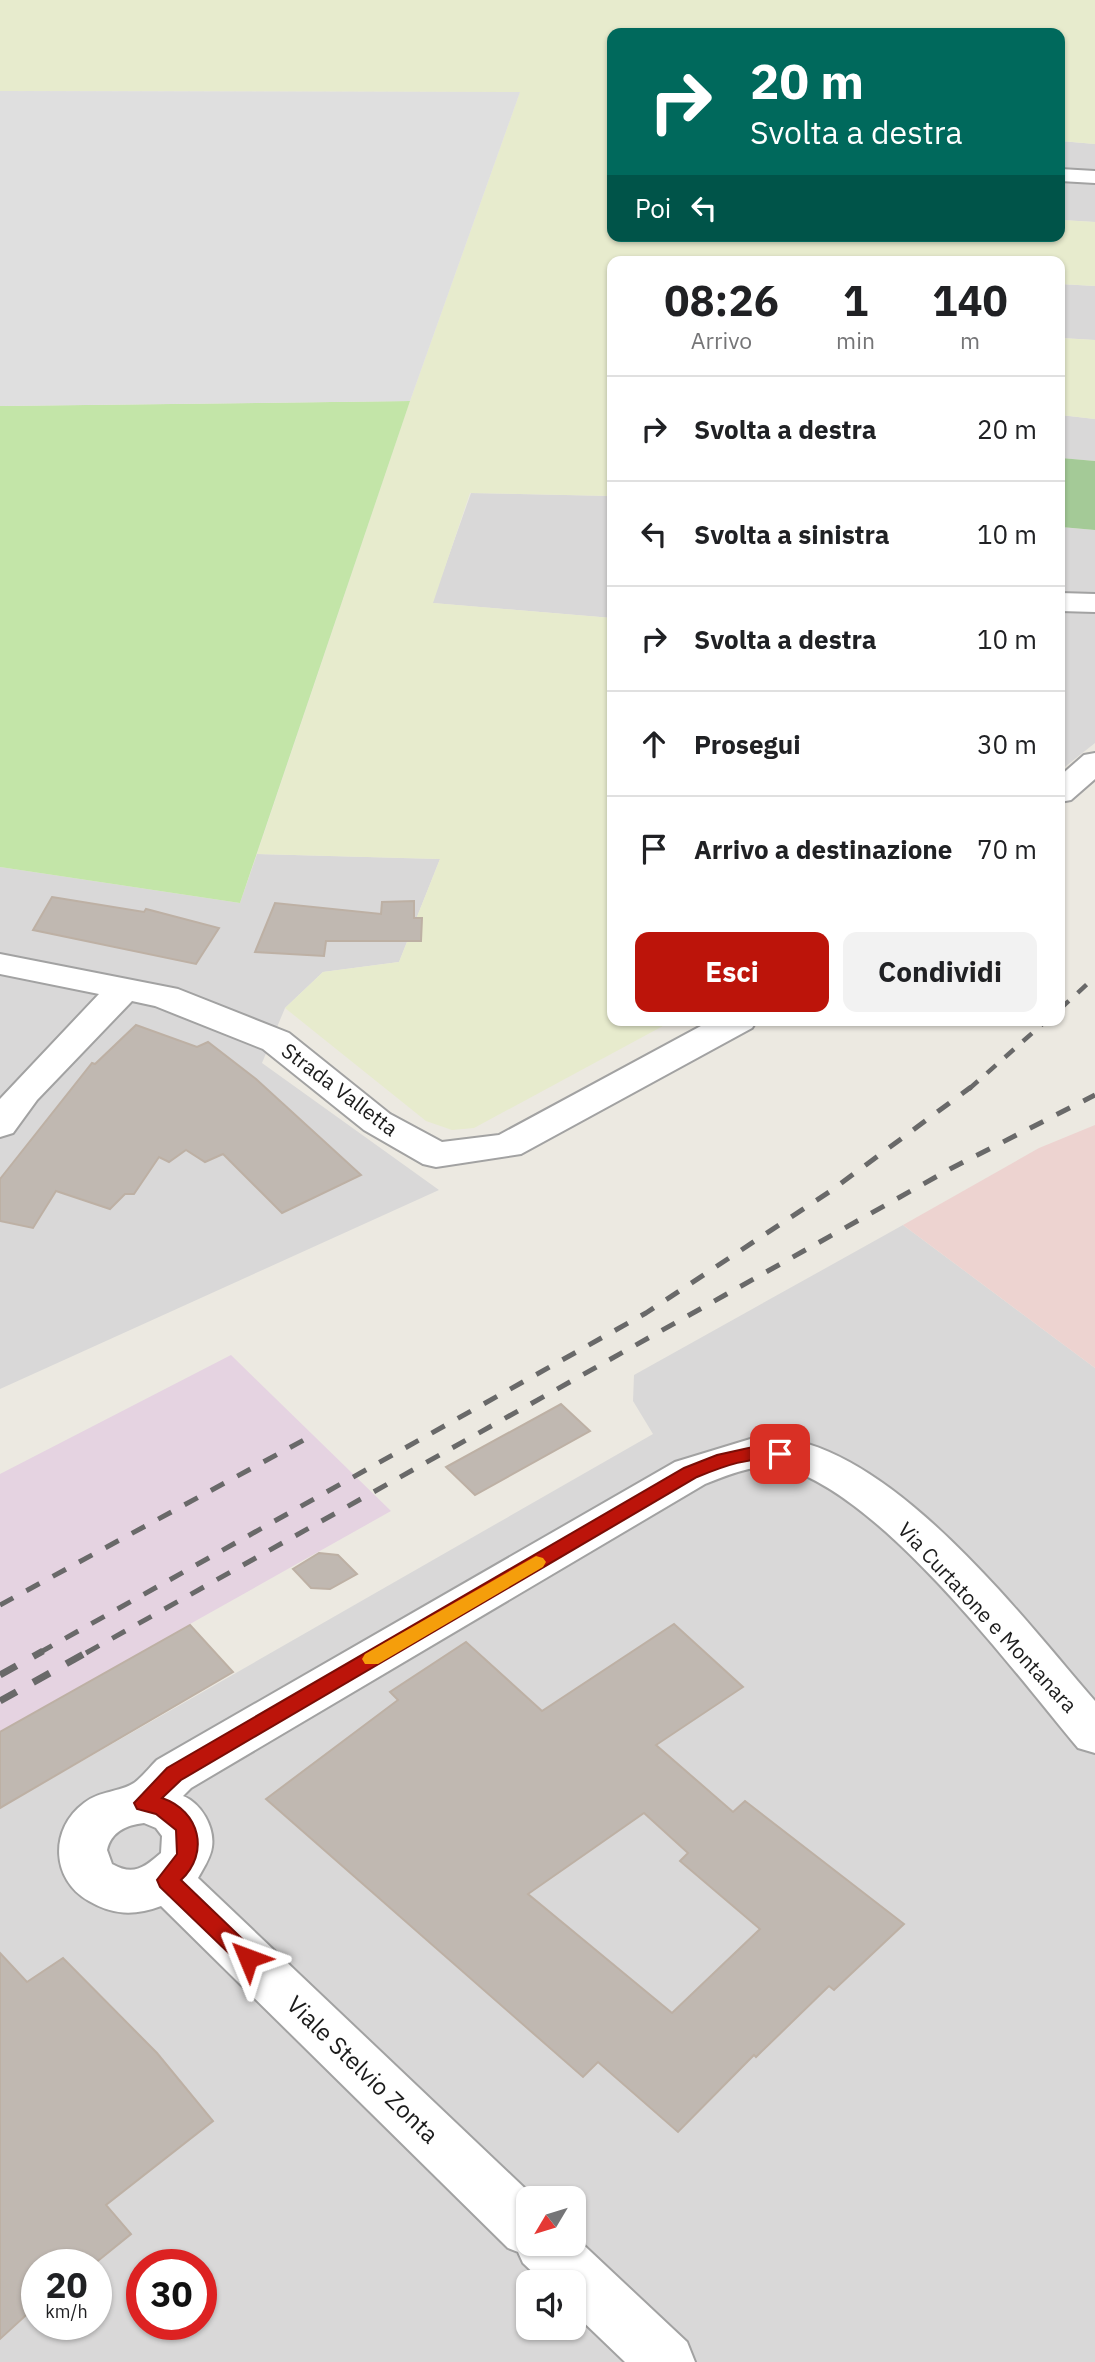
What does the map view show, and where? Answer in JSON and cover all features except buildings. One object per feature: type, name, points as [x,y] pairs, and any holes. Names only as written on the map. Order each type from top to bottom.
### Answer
[{"type":"street","points":[[1065,174],[1095,177]]},
{"type":"street","points":[[1065,602],[1095,603]]},
{"type":"street","points":[[1065,789],[1095,762]]},
{"type":"street","name":"Strada Valletta","points":[[0,964],[165,997],[276,1041],[377,1122],[436,1155],[508,1146],[728,1026]]},
{"type":"street","points":[[0,1125],[24,1092],[124,989]]},
{"type":"street","name":"Via Curtatone e Montanara","points":[[145,1803],[174,1774],[690,1473],[723,1459],[762,1451],[799,1456],[842,1478],[895,1516],[964,1585],[1095,1734]]},
{"type":"street","points":[[145,1803],[162,1806],[185,1825],[189,1840],[187,1854],[180,1868],[151,1889],[115,1891],[100,1885],[88,1874],[82,1861],[82,1846],[97,1820],[111,1810],[145,1803]]},
{"type":"street","name":"Viale Stelvio Zonta","points":[[167,1880],[516,2218]]},
{"type":"street","points":[[556,2256],[666,2362]]},
{"type":"shaded area","points":[[0,91],[520,92],[410,401],[0,406]]},
{"type":"shaded area","points":[[1065,141],[1095,144],[1095,222],[1065,220]]},
{"type":"shaded area","points":[[1065,284],[1095,286],[1095,340],[1065,338]]},
{"type":"shaded area","points":[[1065,416],[1095,419],[1095,461],[1065,458]]},
{"type":"shaded area","points":[[471,493],[607,496],[607,618],[432,603]]},
{"type":"shaded area","points":[[1065,527],[1095,530],[1095,743],[1065,767]]},
{"type":"shaded area","points":[[257,854],[440,859],[399,962],[323,972],[285,1008],[262,1063],[439,1190],[0,1389],[0,867],[240,903]]},
{"type":"shaded area","points":[[1095,1125],[1095,1368],[903,1225],[1039,1148]]},
{"type":"shaded area","points":[[903,1225],[1095,1368],[1095,2362],[0,2362],[0,1808],[653,1434],[633,1401],[634,1375]]},
{"type":"shaded area","points":[[231,1355],[391,1511],[190,1624],[233,1672],[0,1808],[0,1474]]},
{"type":"green space","points":[[0,0],[1095,0],[1095,144],[1065,141],[1065,28],[607,28],[607,242],[1065,242],[1065,220],[1095,222],[1095,286],[1065,284],[1065,256],[607,256],[607,496],[470,493],[433,603],[607,618],[607,1026],[663,1026],[474,1128],[452,1130],[426,1121],[285,1008],[323,972],[399,962],[440,859],[257,854],[410,401],[520,92],[0,91]]},
{"type":"green space","points":[[1065,338],[1095,340],[1095,419],[1065,415]]},
{"type":"green space","points":[[410,401],[240,903],[0,867],[0,406]]},
{"type":"green space","points":[[1065,458],[1095,461],[1095,530],[1065,527]]},
{"type":"railway","points":[[1065,1004],[1095,977]]},
{"type":"railway","points":[[969,1089],[1040,1026]]},
{"type":"railway","points":[[39,1653],[646,1313],[832,1190],[971,1087]]},
{"type":"railway","points":[[86,1653],[950,1169],[1095,1095]]},
{"type":"railway","points":[[0,1605],[313,1435]]},
{"type":"railway","points":[[0,1675],[43,1651]]},
{"type":"railway","points":[[0,1701],[89,1651]]},
{"type":"slow traffic","points":[[371,1659],[536,1562]]},
{"type":"route","points":[[248,1958],[167,1880],[180,1868],[187,1854],[189,1840],[185,1825],[162,1806],[145,1803],[174,1774],[690,1473],[723,1459],[762,1451],[780,1454]]}]
